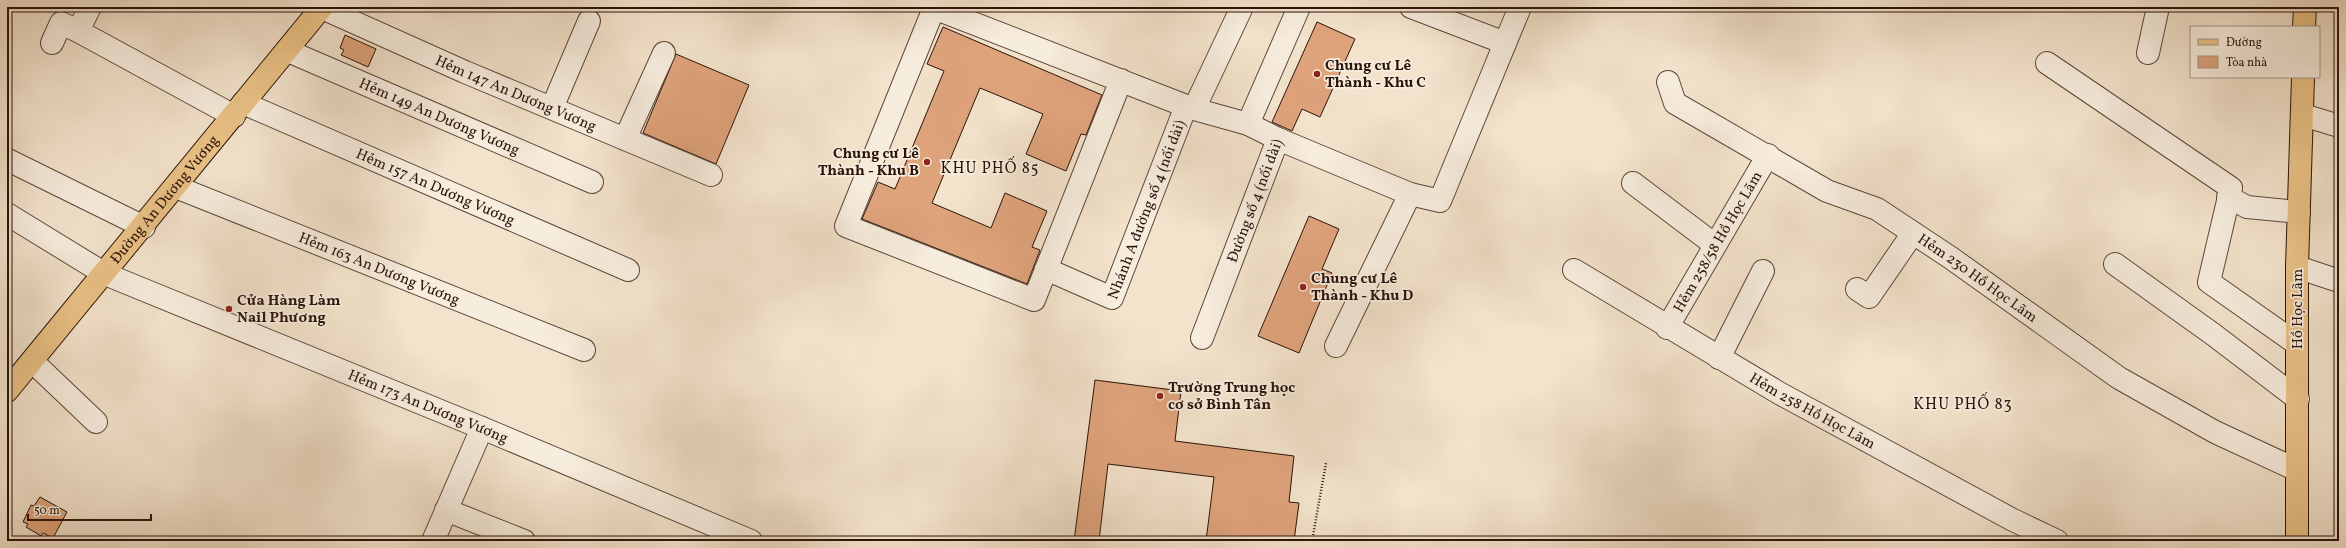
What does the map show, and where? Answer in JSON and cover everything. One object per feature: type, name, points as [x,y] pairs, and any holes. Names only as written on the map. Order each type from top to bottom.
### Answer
[{"type":"main road","name":"Đường An Dương Vương","points":[[7,391],[33,362],[238,110],[288,51],[321,7]]},
{"type":"main road","points":[[2304,26],[2305,7]]},
{"type":"main road","name":"Hồ Học Lãm","points":[[2297,541],[2297,267],[2303,78]]},
{"type":"street","points":[[78,31],[90,7]]},
{"type":"street","name":"Hẻm 147 An Dương Vương","points":[[321,7],[465,72],[711,175]]},
{"type":"street","points":[[1190,108],[1242,7]]},
{"type":"street","points":[[1248,124],[1299,7]]},
{"type":"street","points":[[1411,7],[1505,43]]},
{"type":"street","points":[[1278,139],[1410,194],[1440,201],[1520,7]]},
{"type":"street","points":[[2148,53],[2158,7]]},
{"type":"street","name":"Đường số 4 (nối dài)","points":[[1046,269],[1034,300],[846,226],[934,8],[1190,108],[1248,124],[1278,139],[1202,338]]},
{"type":"street","points":[[552,108],[589,21]]},
{"type":"street","name":"Hẻm 157 An Dương Vương","points":[[52,42],[61,23],[238,110],[628,270]]},
{"type":"street","name":"Hẻm 149 An Dương Vương","points":[[288,51],[592,182]]},
{"type":"street","points":[[625,139],[664,53]]},
{"type":"street","points":[[2047,63],[2231,188],[2209,282],[2297,344]]},
{"type":"street","points":[[1046,269],[1121,80]]},
{"type":"street","name":"Hẻm 230 Hồ Học Lãm","points":[[1668,82],[1675,102],[1768,155],[1827,191],[1876,209],[1951,258],[2119,378],[2215,432],[2296,469]]},
{"type":"street","name":"Nhánh A đường số 4 (nối dài)","points":[[1046,269],[1112,298],[1190,108]]},
{"type":"street","points":[[2303,115],[2339,126]]},
{"type":"street","name":"Hẻm 258/58 Hồ Học Lãm","points":[[1667,328],[1768,155]]},
{"type":"street","points":[[8,160],[144,227]]},
{"type":"street","points":[[1633,183],[1715,245]]},
{"type":"street","name":"Hẻm 163 An Dương Vương","points":[[176,186],[584,350]]},
{"type":"street","points":[[1336,346],[1410,194]]},
{"type":"street","points":[[2228,197],[2247,207],[2299,212]]},
{"type":"street","name":"Hẻm 173 An Dương Vương","points":[[7,214],[105,274],[482,428],[751,541]]},
{"type":"street","points":[[1857,289],[1869,297],[1913,233]]},
{"type":"street","points":[[2115,264],[2214,335],[2298,399]]},
{"type":"street","points":[[2297,267],[2339,281]]},
{"type":"street","name":"Hẻm 258 Hồ Học Lãm","points":[[1574,270],[1667,328],[1778,393],[2013,520],[2057,541]]},
{"type":"street","points":[[1718,358],[1763,271]]},
{"type":"street","points":[[33,362],[96,422]]},
{"type":"street","points":[[433,541],[482,428]]},
{"type":"street","points":[[446,510],[524,541]]},
{"type":"path","points":[[1312,541],[1326,463]]},
{"type":"building","name":"Chung cư Lê Thành - Khu C","points":[[1317,22],[1355,39],[1320,117],[1302,109],[1292,131],[1272,122]]},
{"type":"building","name":"Chung cư Lê Thành - Khu B","points":[[943,27],[1102,95],[1086,135],[1081,134],[1066,171],[1026,154],[1043,114],[980,88],[932,203],[991,228],[1005,193],[1047,211],[1032,247],[1040,250],[1027,284],[862,219],[878,182],[895,189],[944,71],[927,64]]},
{"type":"building","points":[[345,35],[376,49],[368,67],[341,55],[344,50],[340,48]]},
{"type":"building","points":[[676,54],[749,85],[716,164],[643,133]]},
{"type":"building","name":"Chung cư Lê Thành - Khu D","points":[[1309,216],[1339,229],[1322,269],[1332,273],[1299,353],[1258,336]]},
{"type":"building","points":[[1095,380],[1181,391],[1175,441],[1294,456],[1289,502],[1299,503],[1294,541],[1206,541],[1214,477],[1108,464],[1099,541],[1074,541]]},
{"type":"building","points":[[40,497],[67,512],[53,538],[43,533],[41,536],[26,527],[28,524],[23,522],[31,505],[34,506]]},
{"type":"place","name":"Chung cư Lê Thành - Khu C","points":[[1317,74]]},
{"type":"place","name":"Chung cư Lê Thành - Khu B","points":[[927,162]]},
{"type":"place","name":"Chung cư Lê Thành - Khu D","points":[[1303,287]]},
{"type":"place","name":"Cửa Hàng Làm Nail Phương","points":[[229,309]]},
{"type":"place","name":"Trường Trung học cơ sở Bình Tân","points":[[1160,396]]},
{"type":"district","name":"KHU PHỐ 85","points":[[990,167]]},
{"type":"district","name":"KHU PHỐ 83","points":[[1963,403]]}]
